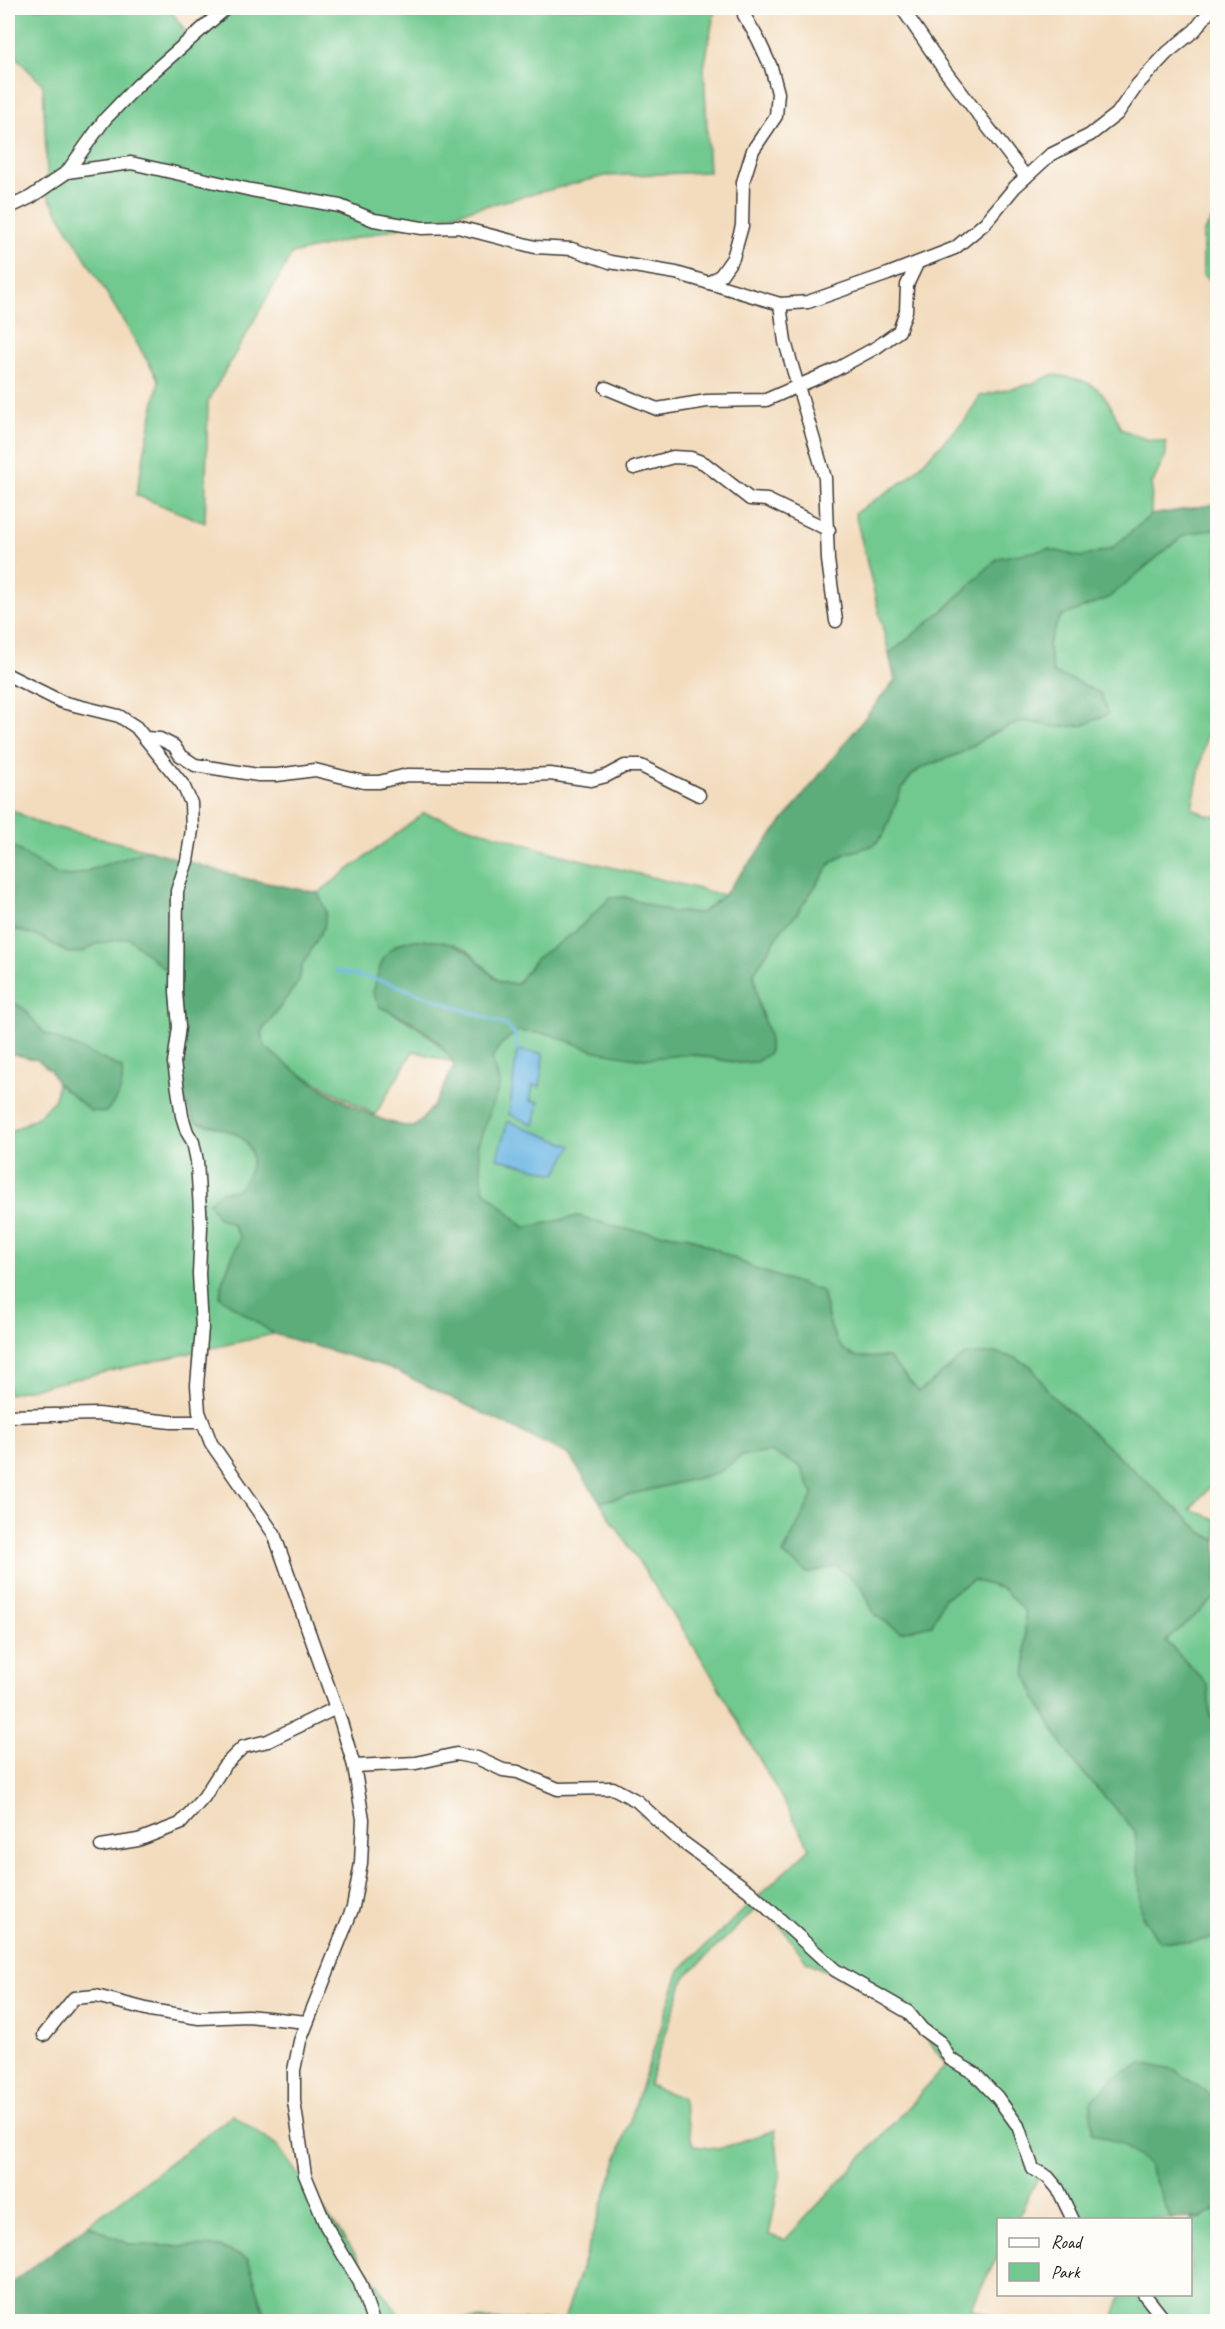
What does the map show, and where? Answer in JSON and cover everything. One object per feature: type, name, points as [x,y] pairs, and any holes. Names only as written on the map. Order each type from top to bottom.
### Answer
[{"type":"street","points":[[8,208],[31,197],[67,172],[105,119],[138,85],[226,8]]},
{"type":"street","points":[[709,283],[721,275],[734,258],[742,226],[743,182],[753,150],[776,116],[778,93],[771,67],[744,15],[744,8]]},
{"type":"street","points":[[902,8],[945,71],[1026,177]]},
{"type":"street","points":[[67,172],[131,163],[340,207],[374,220],[422,228],[458,227],[535,247],[572,249],[610,262],[676,273],[780,304],[808,302],[917,264],[955,248],[986,223],[1026,177],[1050,155],[1090,135],[1117,114],[1138,84],[1167,53],[1195,30],[1212,8]]},
{"type":"street","points":[[606,388],[657,409],[707,400],[766,400],[877,347],[899,331],[906,311],[907,285],[917,264]]},
{"type":"street","points":[[780,304],[785,342],[825,478],[829,530],[828,560],[836,621]]},
{"type":"street","points":[[634,468],[673,457],[691,458],[704,463],[750,499],[767,500],[829,530]]},
{"type":"street","points":[[8,675],[62,702],[119,716],[136,727],[183,785],[191,803],[192,830],[187,861],[177,891],[176,992],[179,1027],[174,1063],[182,1116],[187,1132],[194,1142],[197,1161],[201,1227],[199,1274],[202,1328],[196,1385],[199,1412],[211,1443],[274,1534],[336,1708],[354,1766],[363,1819],[361,1863],[353,1907],[307,2022],[294,2070],[297,2132],[305,2175],[326,2226],[360,2283],[373,2322]]},
{"type":"street","points":[[145,738],[160,739],[174,746],[180,755],[195,765],[258,775],[315,770],[364,782],[379,782],[407,775],[550,774],[591,780],[606,776],[625,766],[641,766],[699,795]]},
{"type":"street","points":[[8,1416],[97,1414],[171,1422],[202,1422]]},
{"type":"street","points":[[101,1846],[138,1840],[180,1824],[204,1797],[224,1766],[243,1747],[268,1741],[336,1708]]},
{"type":"street","points":[[354,1766],[416,1763],[456,1754],[477,1758],[503,1770],[518,1772],[558,1789],[613,1788],[637,1801],[677,1838],[748,1891],[835,1970],[908,2012],[922,2029],[940,2042],[950,2059],[974,2073],[997,2097],[1018,2126],[1033,2169],[1048,2177],[1053,2183],[1072,2218]]},
{"type":"street","points":[[44,2035],[74,1998],[96,1996],[150,2010],[199,2018],[248,2016],[307,2022]]},
{"type":"street","points":[[1145,2296],[1166,2322]]},
{"type":"green space","points":[[8,8],[169,8],[187,34],[214,8],[715,8],[704,68],[709,172],[605,176],[292,254],[208,401],[205,523],[136,495],[159,380],[48,196],[43,85],[8,49]]},
{"type":"green space","points":[[1217,212],[1217,285],[1203,275],[1203,233]]},
{"type":"green space","points":[[1052,375],[1089,383],[1104,395],[1121,429],[1146,439],[1166,442],[1166,455],[1152,484],[1151,515],[1111,549],[1081,557],[1048,549],[967,587],[947,607],[889,654],[855,513],[907,479],[966,419],[980,396],[1031,384]]},
{"type":"green space","points":[[1217,504],[1217,528],[1184,535],[1108,598],[1060,617],[1048,644],[1053,673],[1101,694],[1108,714],[1084,725],[1057,727],[1023,721],[993,733],[961,753],[923,767],[911,776],[901,790],[884,834],[874,845],[845,854],[831,863],[795,916],[783,927],[754,973],[759,1006],[769,1036],[769,1053],[756,1062],[739,1063],[690,1054],[643,1059],[595,1051],[549,1034],[518,1031],[500,1045],[492,1058],[500,1084],[478,1144],[483,1189],[525,1228],[578,1216],[624,1229],[690,1237],[758,1270],[822,1291],[832,1330],[842,1348],[859,1357],[888,1357],[919,1392],[965,1355],[997,1353],[1031,1366],[1051,1395],[1203,1533],[1217,1541],[1217,1596],[1166,1641],[1208,1685],[1210,1716],[1217,1721],[1217,1937],[1190,1942],[1159,1941],[1142,1916],[1135,1831],[1072,1760],[1040,1706],[1026,1675],[1025,1612],[1003,1589],[973,1580],[944,1598],[932,1625],[901,1632],[875,1615],[862,1587],[837,1566],[807,1573],[783,1554],[813,1494],[800,1466],[771,1452],[741,1456],[718,1473],[600,1502],[569,1455],[390,1368],[274,1334],[220,1297],[222,1282],[240,1237],[232,1224],[217,1217],[209,1202],[221,1192],[237,1190],[246,1178],[252,1157],[247,1143],[237,1134],[196,1122],[181,1091],[176,975],[162,967],[129,938],[98,943],[83,952],[68,953],[42,938],[8,927],[8,846],[12,846],[57,875],[72,876],[149,850],[247,879],[318,893],[326,911],[324,927],[302,966],[299,981],[262,1031],[264,1046],[314,1083],[357,1108],[397,1124],[414,1127],[433,1105],[455,1063],[435,1039],[411,1021],[380,1007],[373,993],[381,965],[390,950],[397,945],[416,940],[448,943],[470,953],[499,981],[517,984],[536,959],[576,931],[610,898],[625,897],[670,912],[701,913],[724,895],[895,680],[889,654],[947,607],[998,558],[1048,549],[1081,557],[1111,549],[1151,515]]},
{"type":"green space","points":[[1217,528],[1217,727],[1207,733],[1192,808],[1205,815],[1218,816],[1218,1478],[1190,1509],[1217,1520],[1217,1541],[1203,1533],[1050,1395],[1031,1366],[1015,1358],[965,1355],[919,1392],[888,1357],[859,1357],[842,1348],[832,1330],[822,1291],[758,1270],[690,1237],[624,1229],[578,1216],[525,1228],[483,1189],[478,1144],[500,1084],[492,1058],[500,1045],[518,1031],[549,1034],[643,1059],[690,1054],[739,1063],[756,1062],[769,1053],[769,1036],[759,1006],[754,973],[783,927],[795,916],[831,863],[845,854],[874,845],[884,834],[901,790],[911,776],[923,767],[961,753],[993,733],[1023,721],[1057,727],[1084,725],[1078,682],[1053,674],[1048,644],[1060,617],[1108,597],[1184,535]],"holes":[[[543,1055],[540,1087],[533,1084],[530,1101],[539,1102],[509,1114]]]},
{"type":"green space","points":[[8,808],[38,823],[149,850],[72,876],[57,875],[12,846],[8,846]]},
{"type":"green space","points":[[424,813],[558,854],[724,895],[701,913],[670,912],[625,897],[610,898],[576,931],[536,959],[517,984],[500,982],[467,950],[453,944],[421,940],[404,942],[380,1007],[422,1030],[456,1063],[413,1051],[375,1115],[288,1067],[264,1046],[262,1031],[299,981],[302,966],[324,927],[326,911],[318,893]]},
{"type":"green space","points":[[8,927],[42,938],[68,953],[83,952],[98,943],[129,938],[162,967],[176,975],[181,1091],[196,1122],[237,1134],[247,1144],[252,1157],[246,1178],[237,1190],[221,1192],[217,1217],[232,1224],[240,1237],[222,1282],[220,1297],[274,1334],[8,1394],[8,1131],[38,1117],[55,1099],[57,1083],[91,1111],[122,1068],[44,1033],[24,1009],[8,999]]},
{"type":"green space","points":[[8,999],[24,1009],[44,1033],[122,1068],[120,1092],[106,1112],[91,1111],[57,1083],[50,1070],[38,1060],[8,1053]]},
{"type":"green space","points":[[771,1452],[800,1466],[813,1494],[807,1573],[837,1566],[862,1587],[875,1615],[932,1625],[944,1598],[973,1580],[1003,1589],[1025,1612],[1026,1675],[1040,1706],[1072,1760],[1135,1830],[1143,1916],[1190,1942],[1217,1937],[1217,2100],[1176,2071],[1092,2133],[1123,2145],[1148,2164],[1171,2218],[1070,2218],[1043,2168],[1018,2218],[997,2218],[997,2257],[971,2308],[1000,2321],[267,2321],[248,2259],[220,2247],[131,2245],[88,2225],[233,2115],[278,2147],[403,2319],[564,2320],[680,1970],[810,1848],[704,1662],[600,1502],[718,1473],[741,1456]],"holes":[[[763,1902],[807,1962],[904,2007],[946,2065],[785,2240],[769,2235],[780,2177],[775,2130],[718,2149],[693,2146],[682,2098],[648,2085],[685,1977]]]},
{"type":"green space","points":[[1217,1596],[1217,1721],[1210,1716],[1208,1685],[1166,1641]]},
{"type":"green space","points":[[1142,2063],[1176,2071],[1217,2100],[1217,2209],[1202,2218],[1171,2218],[1148,2164],[1123,2145],[1092,2133],[1091,2101],[1114,2078]]},
{"type":"green space","points":[[1217,2209],[1217,2321],[1112,2322],[1121,2296],[1192,2296],[1192,2220],[1202,2218]]},
{"type":"green space","points":[[88,2225],[131,2245],[220,2247],[248,2259],[267,2321],[8,2321],[8,2286]]},
{"type":"water","points":[[517,1050],[543,1054],[540,1087],[533,1085],[530,1101],[539,1102],[534,1125],[509,1114]]},
{"type":"water","points":[[508,1121],[572,1146],[556,1174],[497,1158]]},
{"type":"waterway","points":[[336,971],[387,982],[506,1025],[515,1034],[517,1050]]}]
